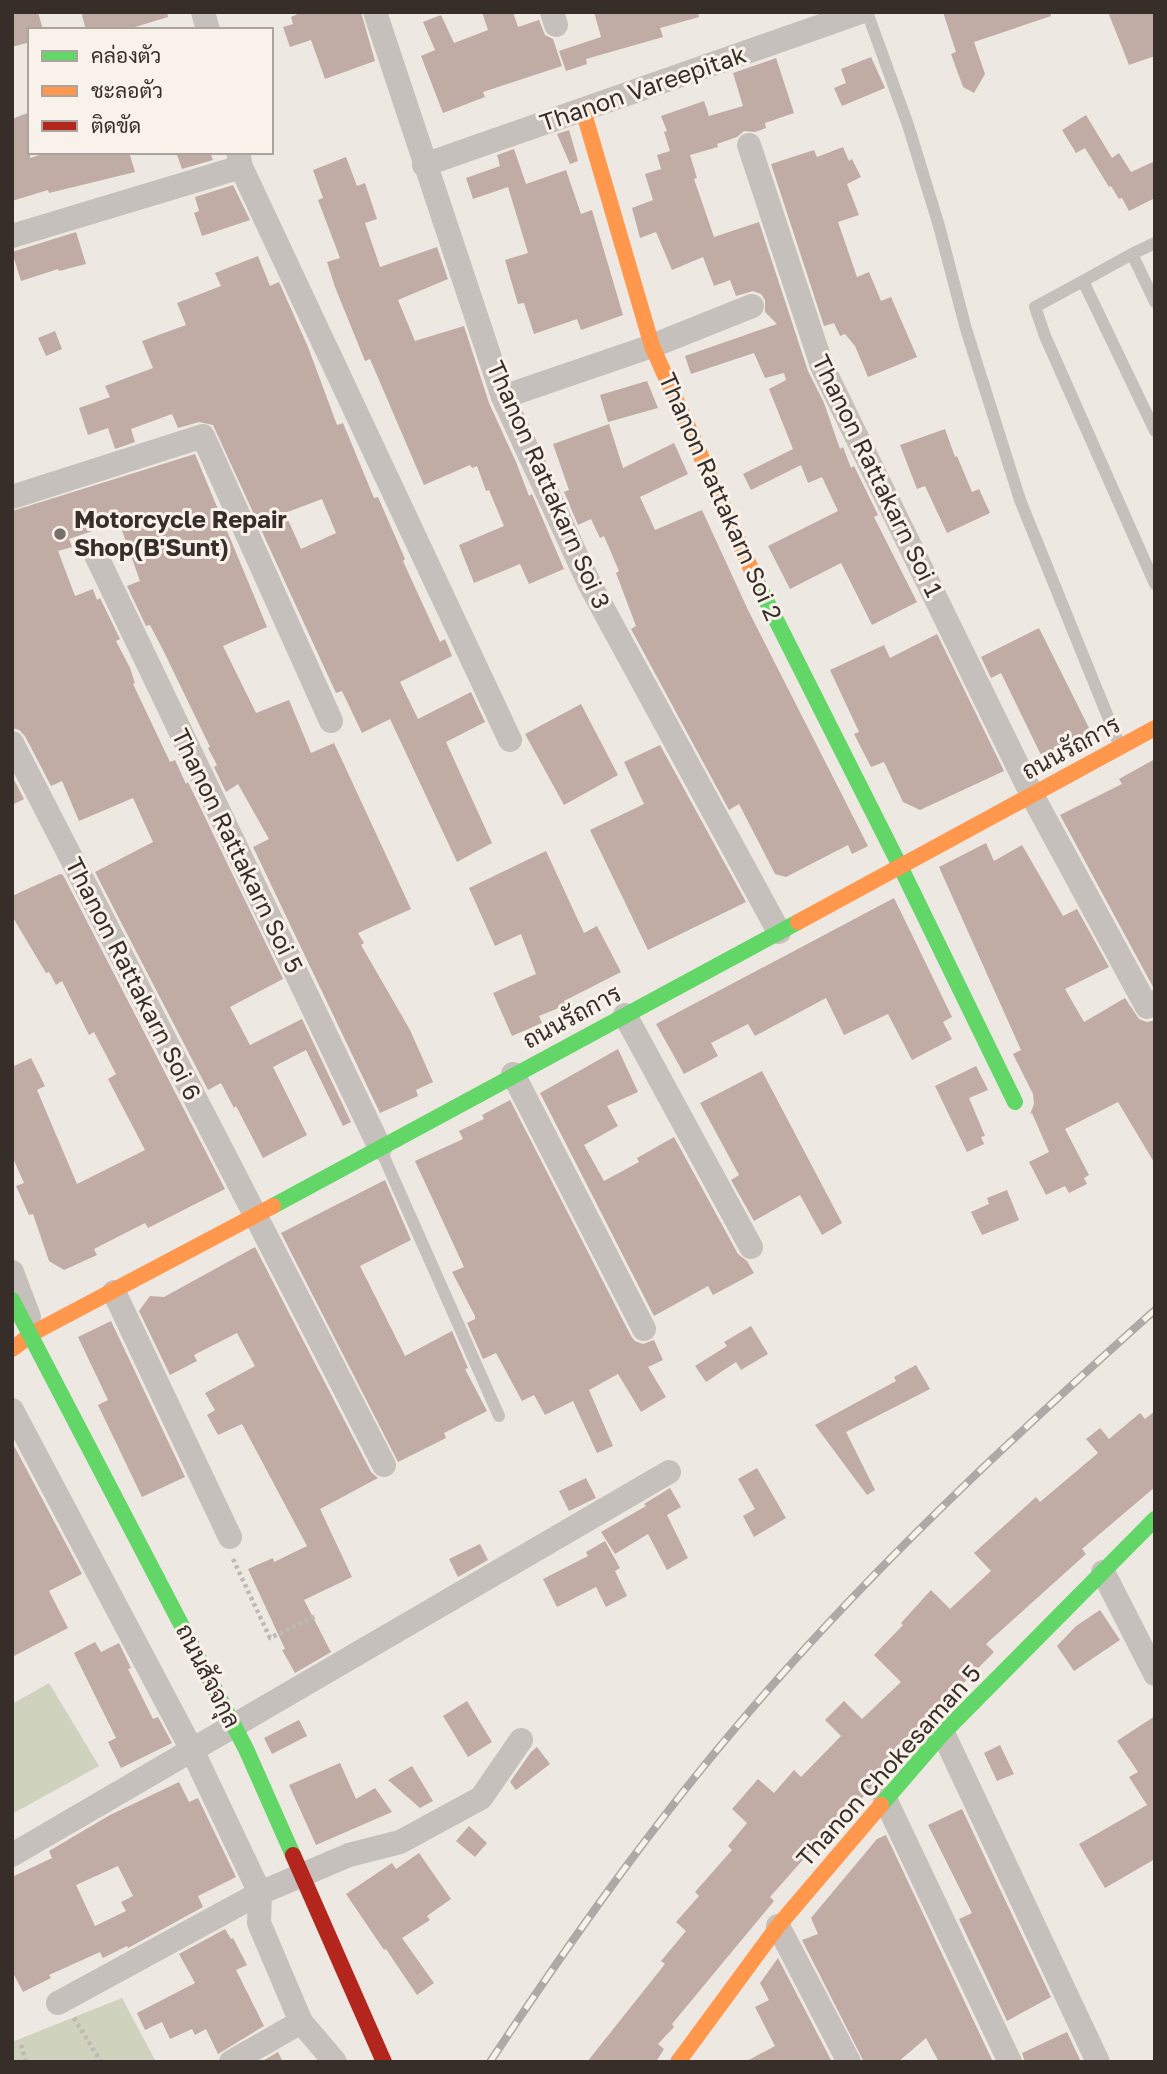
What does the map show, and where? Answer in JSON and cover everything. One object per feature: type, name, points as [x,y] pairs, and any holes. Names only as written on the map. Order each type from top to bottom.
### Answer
[{"type":"street","name":"Thanon Rattakarn Soi 3","points":[[375,12],[503,397],[589,583],[779,932]]},
{"type":"street","name":"Thanon Vareepitak","points":[[424,165],[861,12]]},
{"type":"street","name":"Thanon Rattakarn Soi 2","points":[[583,110],[652,346],[765,601],[900,866],[1014,1102]]},
{"type":"street","name":"Thanon Rattakarn Soi 1","points":[[749,145],[822,366],[1032,795],[1152,1010]]},
{"type":"street","points":[[12,236],[239,160],[510,740]]},
{"type":"street","points":[[503,397],[652,346],[752,306]]},
{"type":"street","points":[[12,497],[203,436],[331,721]]},
{"type":"street","name":"Thanon Rattakarn Soi 5","points":[[95,553],[380,1148]]},
{"type":"street","name":"ถนนรัถการ","points":[[12,1349],[35,1332],[114,1292],[1155,728]]},
{"type":"street","name":"Thanon Rattakarn Soi 6","points":[[12,743],[384,1465]]},
{"type":"street","points":[[625,1015],[751,1247]]},
{"type":"street","points":[[513,1074],[644,1329]]},
{"type":"street","points":[[12,1272],[35,1332]]},
{"type":"street","points":[[114,1292],[230,1537]]},
{"type":"street","name":"ถนนสัจจกุล","points":[[12,1300],[246,1749],[384,2062]]},
{"type":"street","name":"ถนนสัจจกุล","points":[[12,1410],[192,1751],[260,1893],[259,1923],[302,2022],[335,2062]]},
{"type":"street","points":[[12,1856],[668,1472]]},
{"type":"street","name":"Thanon Chokesaman 5","points":[[685,2058],[778,1926],[943,1733],[1155,1519]]},
{"type":"street","points":[[1103,1572],[1155,1674]]},
{"type":"street","points":[[943,1733],[1098,2062]]},
{"type":"street","points":[[58,2003],[260,1893],[349,1854],[400,1842],[481,1798],[521,1740]]},
{"type":"street","points":[[886,1799],[1010,2062]]},
{"type":"street","points":[[778,1926],[849,2062]]},
{"type":"street","points":[[231,2062],[302,2022]]},
{"type":"lane","points":[[867,12],[908,125],[939,226],[966,329],[1020,500],[1120,748]]},
{"type":"lane","points":[[1155,243],[1035,307],[1045,336],[1155,584]]},
{"type":"lane","points":[[1132,254],[1155,302]]},
{"type":"lane","points":[[1083,281],[1155,431]]},
{"type":"lane","points":[[380,1148],[499,1416]]},
{"type":"path","points":[[230,1537],[234,1562],[270,1638],[316,1616]]},
{"type":"path","points":[[58,2003],[80,2024],[101,2062]]},
{"type":"path","points":[[21,2045],[26,2062]]},
{"type":"green space","points":[[49,1683],[99,1766],[12,1814],[12,1704]]},
{"type":"green space","points":[[122,1998],[156,2062],[12,2062],[12,2042]]},
{"type":"building","points":[[12,12],[38,12],[42,28],[28,28],[28,43],[12,47]]},
{"type":"building","points":[[81,12],[167,12],[168,17],[132,28],[85,28]]},
{"type":"building","points":[[302,12],[361,12],[375,61],[325,79],[311,40],[290,47],[283,27],[293,24],[291,17]]},
{"type":"building","points":[[482,12],[513,12],[518,27],[539,20],[545,35],[553,39],[562,66],[483,92],[485,97],[443,113],[421,56],[435,50],[423,22],[441,15],[454,43],[488,30]]},
{"type":"building","points":[[594,12],[698,12],[699,17],[660,28],[663,37],[586,59],[587,64],[566,71],[559,51],[601,37]]},
{"type":"building","points":[[943,12],[1051,12],[1051,16],[974,42],[985,74],[974,93],[963,87],[951,54],[956,52]]},
{"type":"building","points":[[1108,12],[1155,12],[1155,56],[1129,65]]},
{"type":"building","points":[[871,57],[885,88],[842,106],[834,88],[846,83],[841,69]]},
{"type":"building","points":[[776,58],[794,113],[765,123],[766,128],[755,132],[744,131],[737,137],[717,144],[718,147],[690,155],[697,178],[694,179],[714,237],[759,222],[808,371],[824,403],[840,449],[843,447],[851,468],[854,466],[878,515],[874,517],[917,602],[872,625],[841,563],[790,589],[768,546],[838,511],[822,477],[808,483],[801,465],[751,490],[743,474],[793,449],[769,389],[786,380],[784,373],[765,378],[754,353],[691,374],[685,356],[777,324],[765,312],[765,300],[761,294],[753,291],[736,296],[730,280],[714,286],[703,257],[672,270],[656,232],[640,238],[632,208],[653,200],[645,174],[661,169],[657,155],[670,151],[661,116],[704,101],[709,116],[743,106],[733,73]]},
{"type":"building","points":[[28,113],[30,158],[43,154],[130,154],[135,172],[49,193],[48,190],[12,201],[12,119]]},
{"type":"building","points":[[1086,115],[1112,158],[1119,153],[1131,172],[1155,161],[1155,198],[1129,211],[1122,198],[1119,199],[1111,186],[1109,187],[1085,148],[1076,153],[1062,130]]},
{"type":"building","points":[[569,130],[578,161],[570,164],[557,134]]},
{"type":"building","points":[[843,147],[861,177],[847,184],[859,215],[838,222],[857,277],[869,272],[881,301],[891,297],[917,357],[868,377],[855,346],[845,334],[840,336],[834,323],[824,326],[771,164],[814,150],[817,157]]},
{"type":"building","points":[[514,149],[526,184],[566,170],[581,214],[592,210],[623,315],[581,330],[577,319],[534,334],[524,303],[518,304],[505,260],[528,253],[508,187],[473,199],[466,178],[500,166],[497,155]]},
{"type":"building","points":[[177,154],[211,154],[213,160],[182,169]]},
{"type":"building","points":[[346,157],[357,186],[365,183],[377,219],[365,223],[380,267],[437,247],[448,279],[398,300],[415,341],[464,326],[489,403],[564,569],[529,584],[520,564],[474,583],[459,545],[504,526],[489,490],[486,491],[477,466],[472,468],[470,465],[424,485],[370,359],[365,361],[327,262],[340,258],[318,200],[323,198],[313,170]]},
{"type":"building","points":[[233,185],[250,220],[202,236],[194,213],[199,211],[195,197]]},
{"type":"building","points":[[76,232],[86,264],[59,271],[58,269],[21,281],[12,252]]},
{"type":"building","points":[[258,256],[270,286],[279,282],[308,347],[337,425],[343,423],[440,642],[445,639],[452,656],[400,682],[418,719],[471,692],[485,722],[446,742],[492,843],[457,862],[390,719],[362,733],[342,691],[336,693],[213,425],[199,422],[178,428],[172,414],[131,429],[135,442],[115,449],[108,428],[88,435],[79,408],[110,397],[105,386],[153,368],[142,341],[186,325],[177,303],[221,286],[215,273]],"holes":[[[322,499],[336,533],[301,549],[285,513]]]},
{"type":"building","points":[[55,331],[62,349],[46,356],[38,338]]},
{"type":"building","points":[[647,381],[658,408],[608,422],[600,395]]},
{"type":"building","points":[[609,424],[623,468],[674,443],[688,474],[640,497],[655,530],[702,510],[748,610],[868,846],[852,854],[848,845],[786,877],[775,874],[739,804],[729,810],[631,629],[636,626],[616,573],[619,571],[604,536],[600,538],[591,519],[578,525],[564,492],[569,490],[553,444]]},
{"type":"building","points":[[945,429],[972,492],[979,489],[990,513],[947,533],[925,486],[917,489],[900,445]]},
{"type":"building","points":[[195,454],[267,627],[223,646],[256,713],[289,700],[311,753],[334,743],[411,909],[358,933],[364,943],[361,945],[410,1030],[433,1082],[416,1090],[418,1096],[380,1113],[253,847],[269,839],[238,784],[226,792],[214,767],[217,765],[208,748],[210,747],[164,652],[150,625],[146,626],[127,586],[140,581],[119,522],[69,539],[72,547],[58,551],[75,596],[93,589],[97,600],[100,598],[120,639],[116,641],[130,668],[135,683],[133,684],[170,762],[175,760],[186,784],[188,782],[283,979],[230,1007],[250,1045],[302,1019],[351,1122],[343,1126],[306,1050],[273,1067],[307,1135],[263,1158],[221,1083],[208,1090],[95,872],[153,842],[133,798],[79,821],[62,781],[51,786],[25,736],[12,728],[12,511]]},
{"type":"building","points":[[1039,628],[1091,732],[1042,757],[1001,673],[991,678],[981,657]]},
{"type":"building","points":[[937,634],[1004,771],[920,810],[903,802],[884,762],[871,767],[854,734],[859,732],[830,670],[884,645],[890,658]]},
{"type":"building","points":[[581,704],[618,775],[564,805],[525,734]]},
{"type":"building","points":[[660,745],[746,902],[648,950],[590,830],[644,804],[624,762]]},
{"type":"building","points":[[1155,759],[1153,987],[1060,815],[1122,784],[1119,779]]},
{"type":"building","points":[[12,776],[24,799],[12,805]]},
{"type":"building","points":[[986,843],[994,861],[1022,845],[1063,916],[1077,909],[1109,967],[1065,989],[1084,1022],[1125,998],[1139,1019],[1147,1022],[1155,1020],[1155,1164],[1118,1102],[1065,1129],[1089,1175],[1084,1178],[1087,1184],[1069,1193],[1065,1186],[1046,1195],[1029,1162],[1049,1152],[1032,1113],[1030,1114],[1034,1104],[1033,1094],[1013,1054],[1021,1050],[939,867]]},
{"type":"building","points":[[546,851],[584,933],[597,926],[621,972],[564,1001],[566,1005],[539,1016],[542,1023],[512,1036],[493,993],[536,974],[521,934],[495,946],[469,888]]},
{"type":"building","points":[[63,875],[225,1189],[148,1228],[145,1223],[94,1249],[97,1255],[64,1270],[49,1261],[33,1214],[29,1215],[16,1186],[24,1183],[12,1156],[12,1067],[31,1058],[45,1086],[37,1090],[77,1184],[145,1150],[108,1079],[116,1074],[94,1032],[89,1035],[62,981],[56,985],[49,972],[46,973],[12,916],[12,896]]},
{"type":"building","points":[[894,898],[952,1017],[943,1022],[952,1039],[912,1060],[888,1014],[844,1035],[826,998],[755,1036],[748,1024],[711,1043],[718,1056],[684,1074],[656,1024]]},
{"type":"building","points":[[618,1049],[638,1092],[607,1106],[618,1126],[584,1145],[604,1181],[639,1162],[637,1158],[674,1137],[738,1254],[747,1261],[754,1273],[713,1295],[708,1286],[654,1316],[540,1093]]},
{"type":"building","points":[[976,1066],[988,1090],[969,1098],[985,1136],[981,1137],[984,1144],[967,1152],[935,1086]]},
{"type":"building","points":[[762,1071],[842,1223],[822,1235],[800,1195],[754,1221],[731,1180],[739,1175],[700,1103]]},
{"type":"building","points":[[510,1100],[631,1336],[643,1344],[654,1340],[663,1360],[648,1367],[666,1397],[641,1412],[618,1374],[589,1390],[613,1446],[597,1453],[573,1401],[545,1415],[534,1395],[522,1401],[496,1353],[483,1359],[467,1323],[475,1319],[475,1316],[452,1272],[464,1267],[415,1161],[463,1139],[459,1131],[484,1119],[482,1115]]},
{"type":"building","points":[[385,1180],[411,1240],[360,1266],[405,1356],[452,1331],[468,1368],[465,1369],[487,1411],[444,1433],[446,1438],[398,1462],[281,1233]]},
{"type":"building","points":[[1007,1190],[1019,1220],[982,1235],[971,1212],[989,1204],[987,1198]]},
{"type":"building","points":[[255,1247],[371,1472],[378,1478],[320,1509],[352,1577],[304,1600],[331,1652],[295,1673],[282,1650],[285,1649],[248,1569],[273,1558],[274,1562],[307,1546],[242,1424],[218,1435],[207,1415],[215,1410],[205,1393],[255,1366],[237,1333],[194,1355],[197,1361],[170,1375],[139,1311],[150,1296],[164,1297]]},
{"type":"building","points":[[111,1321],[185,1477],[142,1497],[98,1405],[108,1400],[78,1337]]},
{"type":"building","points":[[751,1326],[768,1354],[741,1370],[736,1362],[706,1382],[695,1366],[727,1346],[724,1342]]},
{"type":"building","points":[[916,1365],[930,1389],[846,1432],[875,1490],[867,1495],[815,1425],[896,1381],[894,1377]]},
{"type":"building","points":[[1155,1411],[1155,1487],[1082,1549],[1086,1554],[986,1644],[994,1652],[893,1751],[897,1754],[873,1778],[877,1781],[849,1813],[845,1809],[821,1835],[823,1837],[770,1897],[774,1901],[672,2024],[674,2027],[658,2044],[664,2049],[656,2062],[587,2062],[665,1964],[661,1961],[686,1931],[676,1922],[699,1896],[695,1892],[732,1850],[728,1846],[747,1823],[732,1809],[758,1779],[774,1793],[794,1770],[801,1777],[841,1736],[825,1720],[844,1701],[862,1719],[901,1682],[874,1655],[931,1590],[950,1609],[991,1571],[974,1553],[1036,1497],[1040,1502],[1098,1453],[1086,1439],[1100,1428],[1109,1439],[1140,1413],[1145,1419]]},
{"type":"building","points":[[12,1442],[82,1574],[49,1591],[68,1628],[12,1657]]},
{"type":"building","points":[[757,1468],[786,1518],[754,1537],[743,1516],[755,1509],[738,1479]]},
{"type":"building","points":[[586,1478],[596,1498],[569,1511],[559,1491]]},
{"type":"building","points":[[670,1488],[681,1507],[667,1515],[688,1558],[667,1570],[648,1534],[615,1554],[601,1532],[646,1506],[644,1504]]},
{"type":"building","points":[[605,1541],[620,1568],[615,1571],[627,1596],[606,1607],[596,1587],[557,1607],[543,1579],[588,1556],[586,1552]]},
{"type":"building","points":[[480,1544],[488,1560],[458,1577],[449,1559]]},
{"type":"building","points":[[1100,1610],[1120,1640],[1074,1671],[1057,1646],[1076,1626]]},
{"type":"building","points":[[95,1642],[101,1652],[119,1643],[131,1668],[128,1669],[153,1719],[158,1717],[172,1743],[121,1768],[108,1742],[116,1738],[74,1653]]},
{"type":"building","points":[[467,1701],[492,1742],[468,1757],[443,1716]]},
{"type":"building","points":[[1155,1716],[1155,1859],[1105,1888],[1079,1844],[1147,1805],[1129,1777],[1138,1772],[1117,1741]]},
{"type":"building","points":[[299,1720],[307,1736],[272,1754],[264,1738]]},
{"type":"building","points":[[1000,1745],[1014,1774],[997,1781],[984,1753]]},
{"type":"building","points":[[537,1747],[550,1764],[516,1790],[510,1782]]},
{"type":"building","points":[[340,1763],[356,1799],[375,1788],[392,1812],[316,1845],[289,1785]]},
{"type":"building","points":[[412,1766],[433,1801],[420,1808],[388,1780]]},
{"type":"building","points":[[179,1782],[189,1802],[198,1798],[236,1877],[198,1896],[203,1907],[128,1948],[127,1946],[103,1958],[100,1952],[49,1975],[51,1978],[23,1992],[12,1971],[12,1877],[52,1858],[49,1851],[110,1815]],"holes":[[[118,1866],[133,1896],[121,1902],[126,1911],[95,1926],[76,1885]]]},
{"type":"building","points":[[962,1809],[1051,1997],[1007,2021],[959,1919],[972,1913],[928,1825]]},
{"type":"building","points":[[469,1826],[487,1843],[475,1857],[456,1841]]},
{"type":"building","points":[[886,1835],[993,2062],[939,2062],[926,2038],[898,2062],[864,2062],[802,1940],[818,1934],[811,1918],[877,1839]]},
{"type":"building","points":[[419,1853],[451,1899],[427,1916],[430,1920],[402,1938],[434,1983],[417,1995],[346,1894],[392,1863],[396,1869]]},
{"type":"building","points":[[225,1929],[231,1939],[233,1938],[247,1965],[236,1970],[264,2026],[218,2054],[206,2029],[195,2035],[192,2029],[170,2039],[162,2022],[145,2030],[137,2013],[195,1983],[179,1954]]},
{"type":"building","points":[[778,1958],[832,2062],[745,2062],[775,2046],[755,2007],[769,2000],[760,1983]]},
{"type":"building","points":[[1067,2032],[1081,2062],[1025,2062],[1022,2053]]},
{"type":"building","points":[[278,2052],[283,2062],[261,2062]]},
{"type":"railway","points":[[490,2062],[626,1866],[699,1772],[776,1681],[913,1536],[1155,1310]]},
{"type":"traffic: fast","points":[[756,580],[1015,1102]]},
{"type":"traffic: fast","points":[[273,1206],[798,922]]},
{"type":"traffic: fast","points":[[12,1300],[246,1749],[293,1855]]},
{"type":"traffic: fast","points":[[881,1805],[943,1733],[1155,1519]]},
{"type":"traffic: slow","points":[[583,110],[652,346],[756,580]]},
{"type":"traffic: slow","points":[[798,922],[1155,728]]},
{"type":"traffic: slow","points":[[12,1349],[35,1332],[273,1206]]},
{"type":"traffic: slow","points":[[678,2062],[778,1926],[881,1805]]},
{"type":"traffic: jam","points":[[293,1855],[384,2062]]},
{"type":"place","name":"Motorcycle Repair Shop(B'Sunt)","points":[[60,534]]}]
